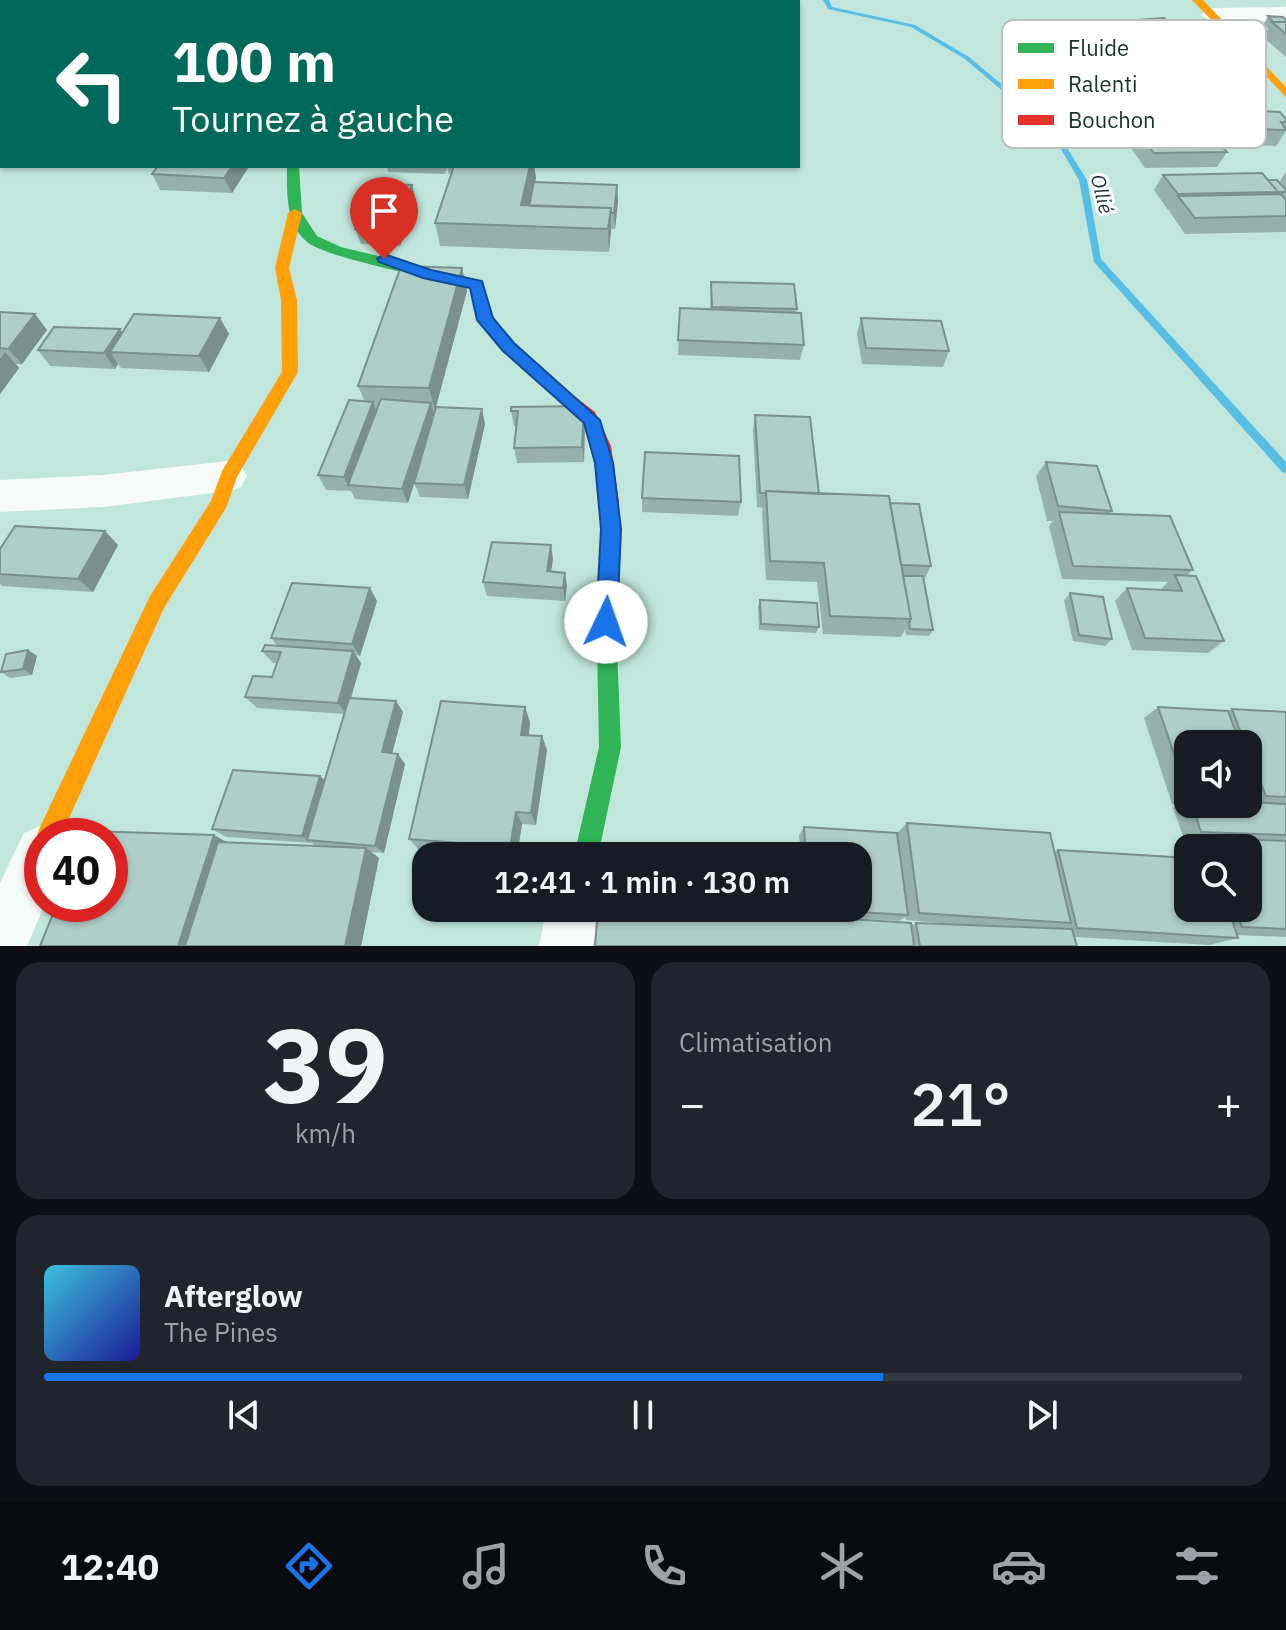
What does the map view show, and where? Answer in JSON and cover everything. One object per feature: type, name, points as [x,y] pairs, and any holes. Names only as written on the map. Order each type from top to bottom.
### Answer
[{"type":"street","points":[[1205,8],[1286,14]]},
{"type":"street","points":[[1266,73],[1286,94]]},
{"type":"street","points":[[57,818],[157,602],[219,503],[228,476],[290,372],[289,300],[282,268],[295,213],[293,168]]},
{"type":"street","points":[[295,213],[312,239],[337,250],[477,284],[485,320],[508,347],[592,420],[604,463],[611,529],[606,622],[610,747],[589,842]]},
{"type":"street","points":[[0,496],[103,491],[228,476]]},
{"type":"street","points":[[0,943],[24,890]]},
{"type":"street","points":[[566,946],[571,922]]},
{"type":"building","points":[[1268,16],[1283,17],[1286,22],[1273,22]]},
{"type":"building","points":[[1272,22],[1286,22],[1286,34]]},
{"type":"building","points":[[1266,111],[1280,112],[1286,119],[1286,122],[1281,122],[1286,130],[1266,129]]},
{"type":"building","points":[[1150,148],[1224,148],[1227,152],[1154,153]]},
{"type":"building","points":[[156,168],[231,168],[224,178],[152,174]]},
{"type":"building","points":[[453,168],[530,168],[521,205],[611,208],[608,229],[435,223]]},
{"type":"building","points":[[1262,173],[1278,192],[1178,194],[1163,175]]},
{"type":"building","points":[[1268,180],[1277,180],[1286,192],[1278,192]]},
{"type":"building","points":[[534,182],[617,185],[614,213],[611,213],[611,208],[529,206]]},
{"type":"building","points":[[374,184],[412,185],[395,230],[355,229]]},
{"type":"building","points":[[1281,194],[1286,200],[1286,216],[1195,218],[1178,196]]},
{"type":"building","points":[[401,266],[462,268],[429,388],[358,386]]},
{"type":"building","points":[[711,282],[794,284],[797,309],[712,307]]},
{"type":"building","points":[[680,308],[801,313],[804,345],[678,340]]},
{"type":"building","points":[[0,312],[35,314],[8,349],[0,348]]},
{"type":"building","points":[[134,314],[220,318],[199,356],[110,352]]},
{"type":"building","points":[[861,318],[941,321],[949,351],[866,348]]},
{"type":"building","points":[[54,327],[120,329],[104,353],[38,350]]},
{"type":"building","points":[[381,399],[431,403],[402,489],[348,485]]},
{"type":"building","points":[[349,400],[373,402],[344,477],[318,475]]},
{"type":"building","points":[[584,406],[582,447],[514,448],[518,411],[511,411],[511,407]]},
{"type":"building","points":[[436,407],[482,409],[464,485],[414,483]]},
{"type":"building","points":[[755,415],[810,417],[819,494],[760,493]]},
{"type":"building","points":[[645,452],[739,456],[741,502],[642,498]]},
{"type":"building","points":[[1046,462],[1097,466],[1112,511],[1058,506]]},
{"type":"building","points":[[766,491],[889,496],[911,619],[830,616],[824,563],[770,561]]},
{"type":"building","points":[[890,503],[919,504],[931,566],[901,565]]},
{"type":"building","points":[[1059,512],[1170,516],[1193,570],[1073,566]]},
{"type":"building","points":[[15,526],[105,531],[78,579],[0,574],[0,549]]},
{"type":"building","points":[[492,542],[551,545],[547,571],[565,573],[563,588],[483,582]]},
{"type":"building","points":[[1175,575],[1196,576],[1224,641],[1145,638],[1127,588],[1182,591]]},
{"type":"building","points":[[903,576],[923,576],[933,630],[910,629]]},
{"type":"building","points":[[292,583],[370,588],[352,644],[271,638]]},
{"type":"building","points":[[1070,593],[1103,597],[1112,639],[1079,635]]},
{"type":"building","points":[[760,600],[817,603],[819,627],[761,624]]},
{"type":"building","points":[[265,645],[353,651],[338,703],[245,697],[253,676],[272,677],[281,652],[262,651]]},
{"type":"building","points":[[28,650],[23,669],[1,672],[6,654]]},
{"type":"building","points":[[349,698],[396,701],[382,752],[398,754],[375,846],[307,840]]},
{"type":"building","points":[[441,701],[525,707],[521,735],[542,736],[531,813],[516,812],[511,842],[409,839]]},
{"type":"building","points":[[1158,707],[1228,711],[1235,730],[1174,730],[1174,753]]},
{"type":"building","points":[[1232,709],[1286,712],[1286,797],[1266,796],[1262,786],[1262,730],[1240,730]]},
{"type":"building","points":[[233,770],[320,776],[302,836],[212,829]]},
{"type":"building","points":[[1262,803],[1286,804],[1286,835],[1201,832],[1196,818],[1262,818]]},
{"type":"building","points":[[907,823],[1050,833],[1071,923],[919,913]]},
{"type":"building","points":[[804,827],[897,833],[908,915],[872,913],[872,842],[805,842]]},
{"type":"building","points":[[128,832],[214,835],[178,946],[40,946],[50,922],[128,922]]},
{"type":"building","points":[[1262,840],[1286,841],[1286,929],[1242,927],[1240,922],[1262,922]]},
{"type":"building","points":[[218,842],[366,848],[345,946],[185,946]]},
{"type":"building","points":[[1058,850],[1174,857],[1174,922],[1233,922],[1238,938],[1077,928]]},
{"type":"building","points":[[872,920],[911,923],[914,946],[595,946],[597,922]]},
{"type":"building","points":[[916,923],[1072,929],[1077,946],[920,946]]},
{"type":"waterway","name":"Ollié","points":[[826,0],[830,8],[913,26],[967,58],[1002,87]]},
{"type":"waterway","name":"Ollié","points":[[1064,148],[1083,180],[1097,260],[1286,469]]},
{"type":"traffic: fast","points":[[293,168],[295,213],[312,239],[337,250],[477,284],[485,320],[508,347],[542,377]]},
{"type":"traffic: fast","points":[[589,842],[610,747],[607,648]]},
{"type":"traffic: slow","points":[[1197,0],[1216,20]]},
{"type":"traffic: slow","points":[[1266,73],[1286,94]]},
{"type":"traffic: slow","points":[[57,818],[157,602],[219,503],[228,476],[290,372],[289,300],[282,268],[295,213]]},
{"type":"traffic: jam","points":[[542,377],[589,417],[602,446],[610,502],[607,648]]},
{"type":"route","points":[[384,259],[428,274],[477,284],[485,320],[508,347],[592,420],[604,463],[611,529],[606,622]]}]
